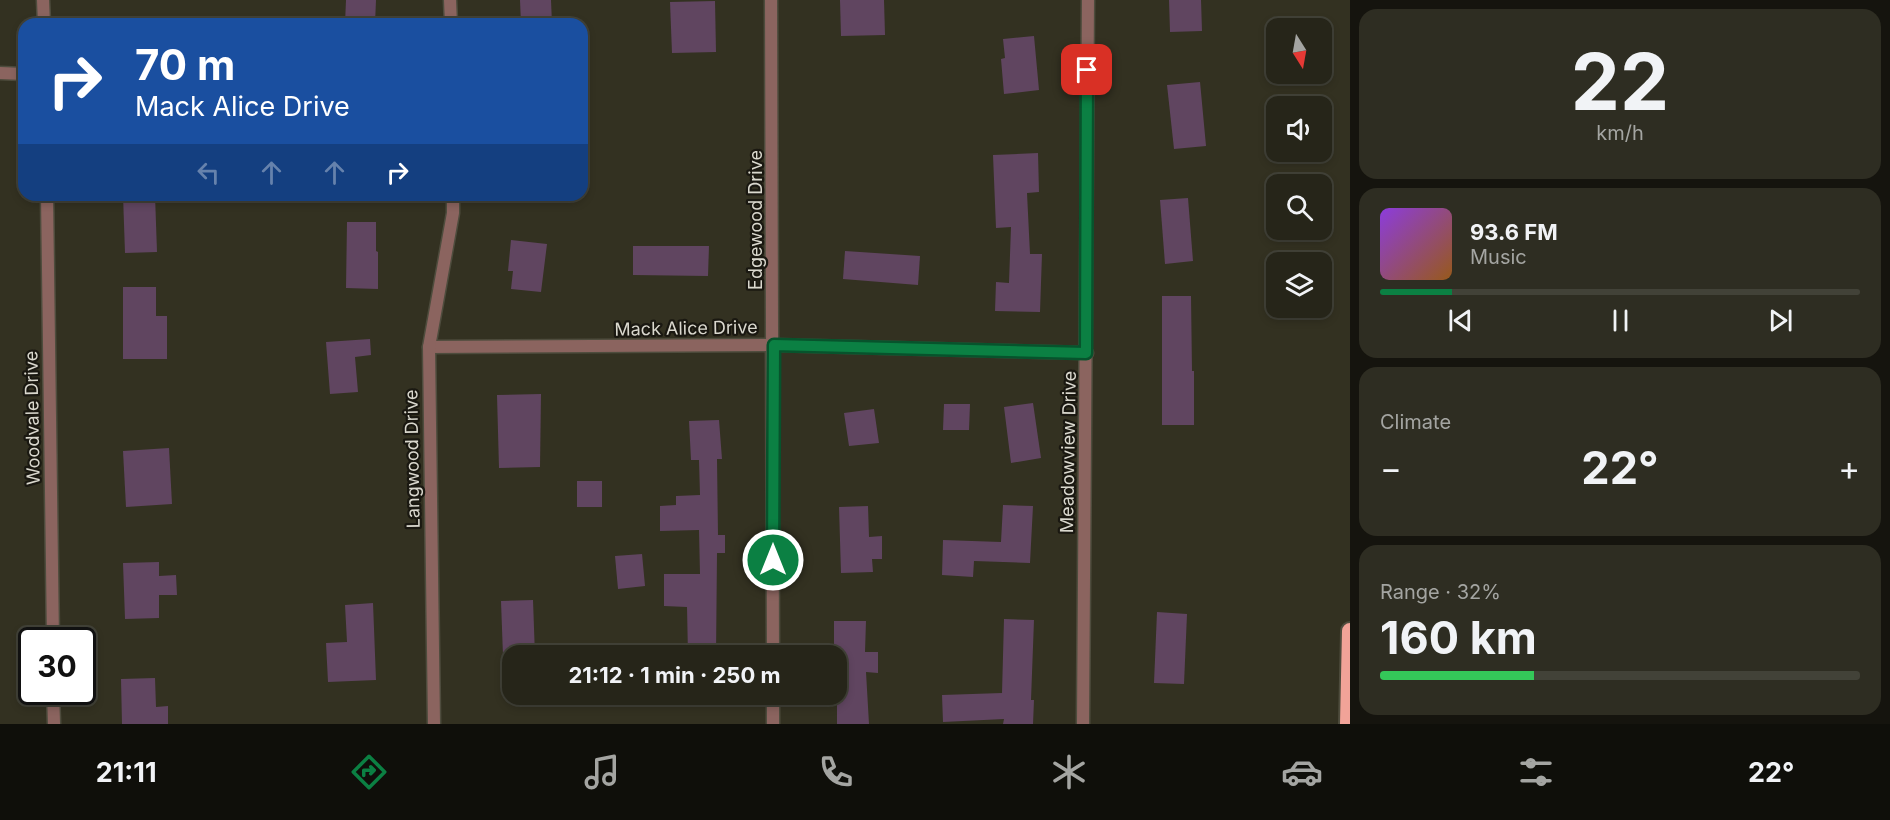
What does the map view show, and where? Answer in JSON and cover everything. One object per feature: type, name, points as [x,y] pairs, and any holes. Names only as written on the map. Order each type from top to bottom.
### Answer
[{"type":"highway","points":[[1348,724],[1350,631]]},
{"type":"street","points":[[43,0],[44,18]]},
{"type":"street","points":[[450,0],[451,18]]},
{"type":"street","name":"Edgewood Drive","points":[[771,0],[774,345],[773,645]]},
{"type":"street","name":"Meadowview Drive","points":[[1083,724],[1088,0]]},
{"type":"street","points":[[0,74],[18,74]]},
{"type":"street","name":"Woodvale Drive","points":[[47,201],[53,627]]},
{"type":"street","name":"Langwood Drive","points":[[434,724],[429,348],[453,213],[453,201]]},
{"type":"street","name":"Mack Alice Drive","points":[[429,348],[774,345],[1086,353]]},
{"type":"street","points":[[53,705],[54,724]]},
{"type":"street","points":[[773,705],[773,724]]},
{"type":"building","points":[[346,0],[376,0],[375,18],[345,18]]},
{"type":"building","points":[[520,0],[551,0],[552,18],[521,18]]},
{"type":"building","points":[[840,0],[884,0],[885,35],[841,36]]},
{"type":"building","points":[[1169,0],[1201,0],[1202,31],[1170,32]]},
{"type":"building","points":[[715,1],[716,52],[672,53],[670,2]]},
{"type":"building","points":[[1034,36],[1039,90],[1004,94],[1001,59],[1005,58],[1003,39]]},
{"type":"building","points":[[1200,82],[1206,146],[1174,149],[1167,85]]},
{"type":"building","points":[[1038,153],[1039,192],[1027,193],[1030,254],[1042,254],[1040,312],[995,311],[996,282],[1009,283],[1011,227],[996,228],[993,155]]},
{"type":"building","points":[[1188,198],[1193,261],[1165,264],[1160,200]]},
{"type":"building","points":[[123,201],[155,201],[157,252],[125,253]]},
{"type":"building","points":[[347,222],[376,222],[378,289],[346,288]]},
{"type":"building","points":[[511,240],[547,244],[541,292],[511,289],[513,271],[508,271]]},
{"type":"building","points":[[633,246],[709,246],[708,276],[633,275]]},
{"type":"building","points":[[845,251],[920,256],[918,285],[843,279]]},
{"type":"building","points":[[123,287],[156,287],[156,316],[167,316],[167,359],[123,359]]},
{"type":"building","points":[[1162,296],[1191,296],[1194,425],[1162,425]]},
{"type":"building","points":[[370,339],[371,355],[355,357],[358,392],[330,394],[326,342]]},
{"type":"building","points":[[541,394],[540,467],[499,468],[497,395]]},
{"type":"building","points":[[1033,403],[1041,458],[1011,463],[1004,407]]},
{"type":"building","points":[[944,404],[970,404],[969,430],[943,430]]},
{"type":"building","points":[[874,409],[879,443],[849,446],[844,413]]},
{"type":"building","points":[[719,420],[722,459],[717,459],[718,535],[725,535],[725,553],[717,553],[716,645],[688,645],[687,607],[664,606],[664,574],[700,574],[699,530],[660,531],[660,506],[676,505],[676,496],[700,495],[699,460],[691,460],[689,421]]},
{"type":"building","points":[[169,448],[172,504],[126,507],[123,451]]},
{"type":"building","points":[[577,481],[602,481],[602,507],[577,507]]},
{"type":"building","points":[[1003,505],[1033,506],[1030,563],[974,561],[973,577],[942,575],[943,540],[1001,542]]},
{"type":"building","points":[[868,506],[869,537],[882,536],[882,559],[872,559],[873,572],[841,573],[839,507]]},
{"type":"building","points":[[642,554],[645,586],[618,589],[615,556]]},
{"type":"building","points":[[159,562],[159,576],[176,575],[177,595],[159,595],[159,618],[125,619],[123,563]]},
{"type":"building","points":[[533,600],[535,645],[503,645],[501,601]]},
{"type":"building","points":[[373,603],[376,680],[328,682],[326,643],[347,642],[345,605]]},
{"type":"building","points":[[1157,612],[1187,614],[1184,684],[1154,683]]},
{"type":"building","points":[[1004,619],[1034,620],[1031,700],[1034,700],[1033,724],[1003,724],[1004,719],[943,722],[942,695],[1002,693]]},
{"type":"building","points":[[834,621],[866,621],[865,652],[878,652],[878,673],[866,672],[869,724],[837,724],[837,705],[847,705],[847,645],[834,645]]},
{"type":"building","points":[[155,678],[156,707],[168,706],[168,724],[122,724],[121,679]]},
{"type":"route","points":[[773,560],[774,345],[1086,353],[1087,70]]}]
